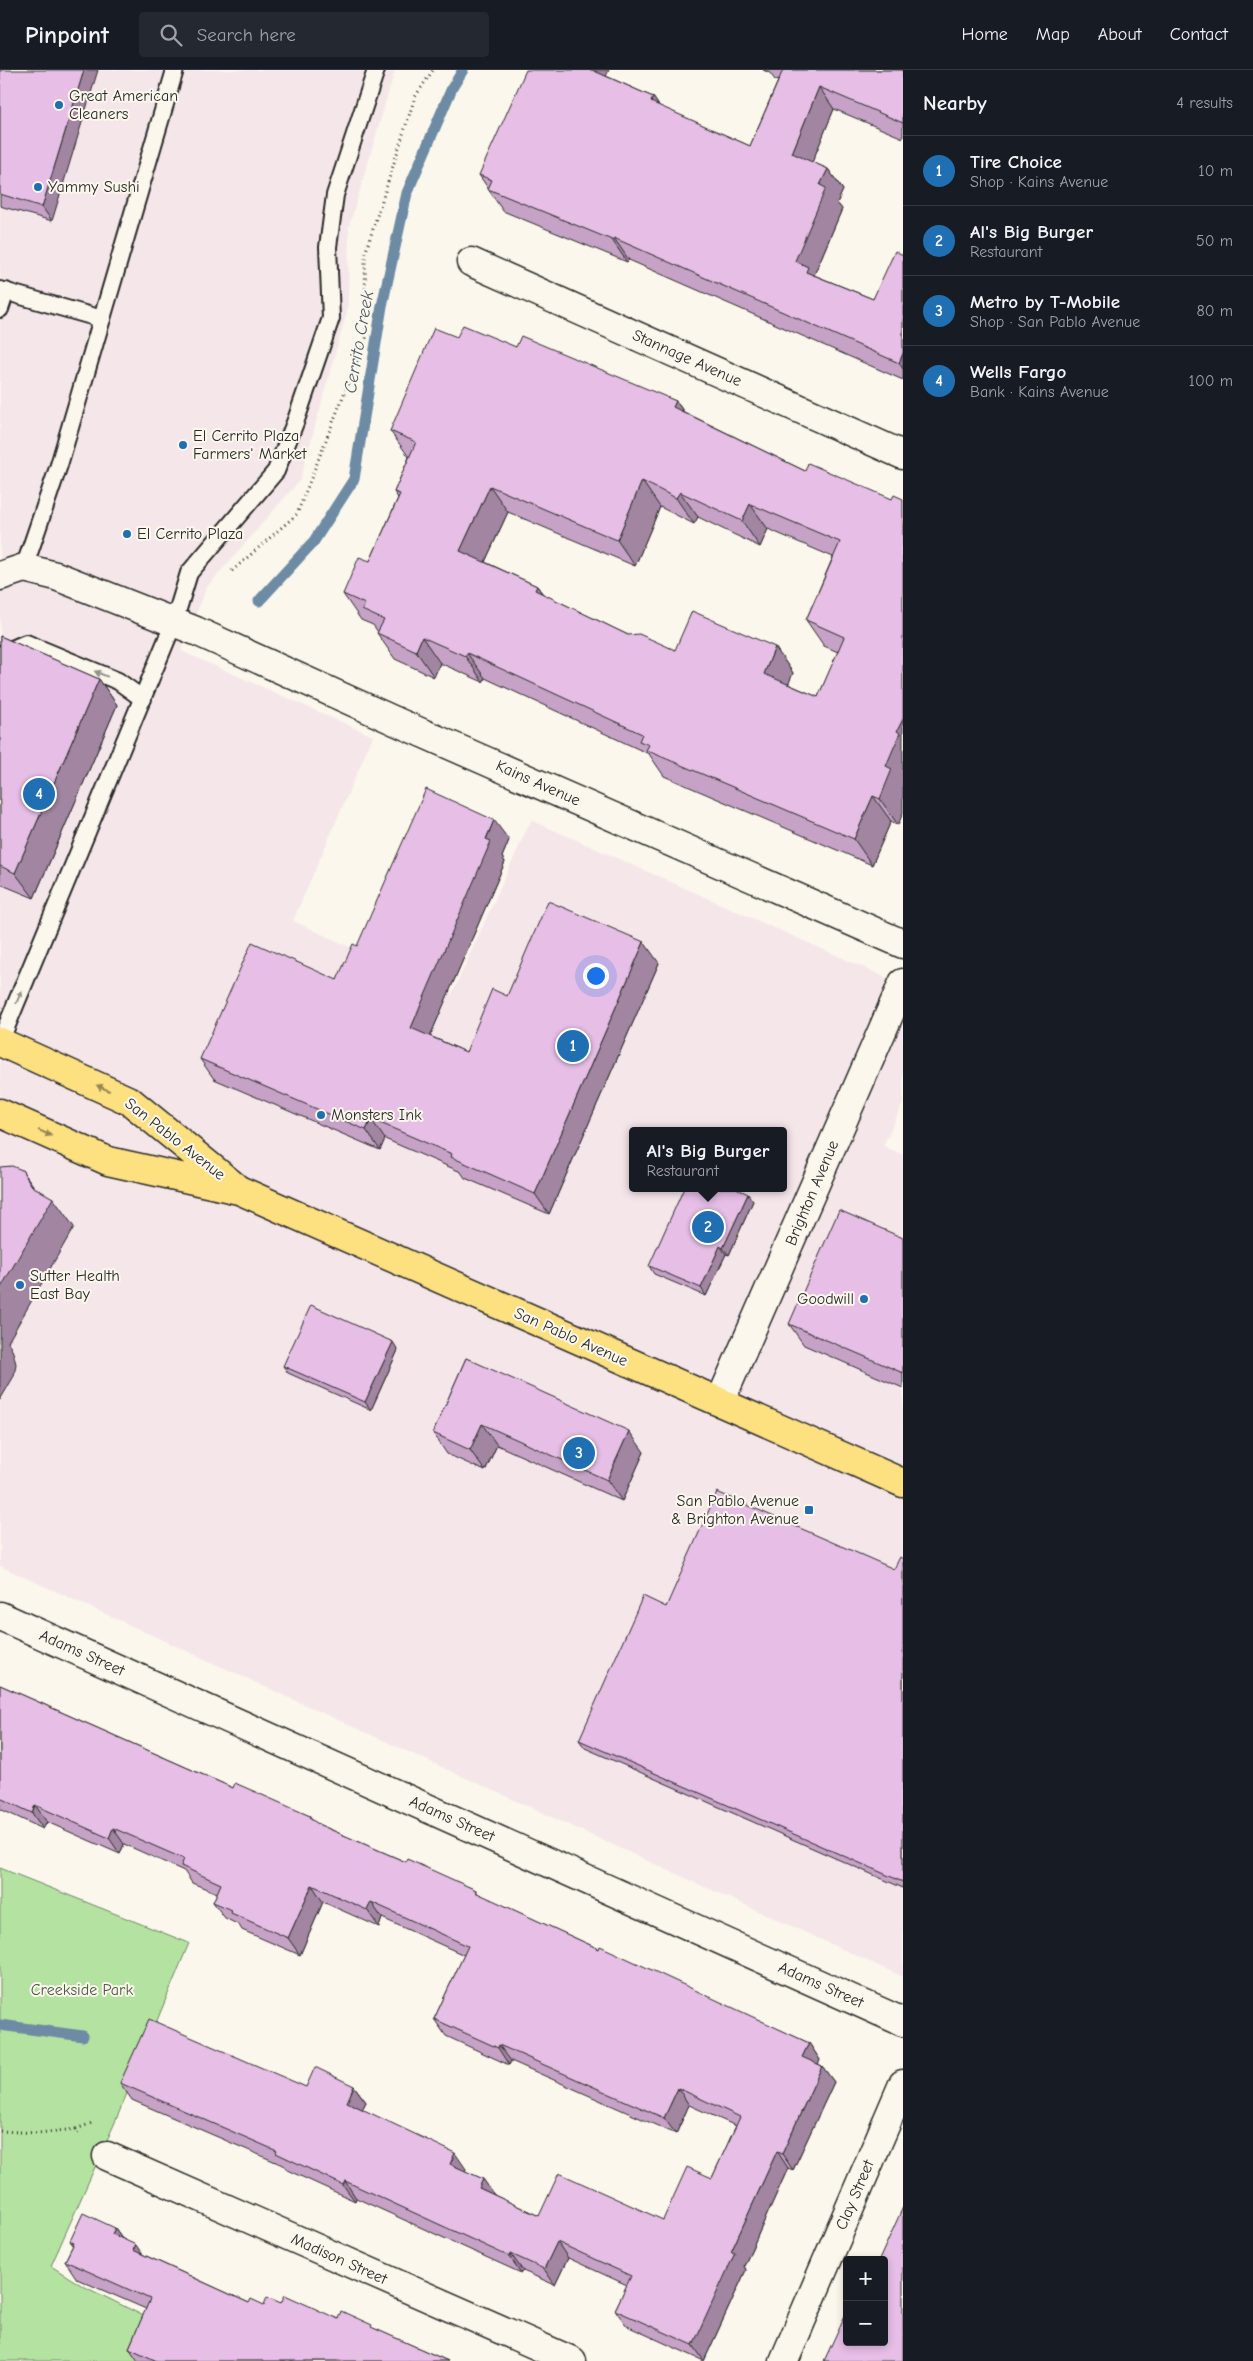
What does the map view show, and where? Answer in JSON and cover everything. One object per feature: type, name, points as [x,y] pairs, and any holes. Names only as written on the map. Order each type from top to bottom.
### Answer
[{"type":"main road","name":"San Pablo Avenue","points":[[0,1042],[130,1101],[239,1190]]},
{"type":"main road","name":"San Pablo Avenue","points":[[0,1113],[108,1161],[239,1190],[903,1483]]},
{"type":"street","name":"Stannage Avenue","points":[[471,262],[903,455]]},
{"type":"street","name":"Kains Avenue","points":[[12,572],[56,576],[174,622],[903,944]]},
{"type":"street","name":"Brighton Avenue","points":[[720,1402],[903,983]]},
{"type":"street","name":"Adams Street","points":[[0,1616],[903,2022]]},
{"type":"street","name":"Clay Street","points":[[784,2361],[903,2084]]},
{"type":"street","name":"Madison Street","points":[[107,2156],[572,2361]]},
{"type":"lane","points":[[12,572],[59,465],[175,70]]},
{"type":"lane","points":[[0,1042],[174,622],[188,573],[276,471],[296,420],[331,318],[328,247],[335,195],[376,70]]},
{"type":"lane","points":[[0,309],[3,290],[102,319]]},
{"type":"lane","points":[[0,659],[3,653],[26,643],[118,681],[143,698]]},
{"type":"path","points":[[0,2131],[38,2133],[76,2129],[79,2136]]},
{"type":"shaded area","points":[[0,70],[395,70],[349,227],[348,308],[300,480],[207,587],[181,651],[373,736],[293,921],[452,994],[531,820],[903,985],[903,1103],[883,1146],[903,1155],[903,1977],[0,1566]]},
{"type":"green space","name":"Creekside Park","points":[[0,1868],[189,1943],[116,2120],[51,2266],[81,2285],[154,2321],[140,2361],[0,2361]]},
{"type":"building","points":[[0,70],[84,70],[42,207],[0,194]]},
{"type":"building","points":[[526,70],[592,70],[653,97],[651,102],[750,146],[783,70],[903,70],[903,123],[819,87],[792,153],[828,169],[820,185],[826,188],[795,261],[808,267],[806,272],[873,299],[895,251],[903,255],[903,353],[899,363],[614,238],[612,240],[488,189],[492,180],[479,175]]},
{"type":"building","points":[[463,325],[516,347],[521,336],[676,401],[673,407],[805,471],[808,463],[892,499],[894,495],[903,499],[903,719],[897,731],[900,733],[886,766],[892,769],[880,799],[873,796],[854,839],[646,750],[649,745],[639,741],[642,734],[467,653],[465,656],[422,637],[416,651],[377,633],[384,620],[362,610],[365,604],[343,594],[359,557],[370,561],[400,494],[394,492],[416,442],[390,431],[434,328],[457,337]],"holes":[[[642,481],[676,498],[680,492],[742,521],[750,504],[840,542],[806,620],[844,637],[818,697],[764,674],[775,647],[692,611],[675,650],[639,634],[628,635],[535,590],[537,586],[460,551],[490,486],[617,540]]]},
{"type":"building","points":[[0,636],[99,679],[15,873],[0,866]]},
{"type":"building","points":[[426,789],[494,820],[486,839],[491,841],[411,1028],[466,1052],[492,989],[507,996],[548,901],[644,942],[535,1194],[451,1157],[452,1154],[371,1119],[366,1130],[200,1059],[252,942],[337,980],[353,944],[357,946]]},
{"type":"building","points":[[12,1166],[22,1170],[32,1186],[53,1198],[0,1289],[0,1167]]},
{"type":"building","points":[[682,1192],[744,1192],[748,1194],[723,1248],[720,1246],[701,1288],[649,1266]]},
{"type":"building","name":"Goodwill","points":[[839,1210],[903,1238],[903,1373],[789,1324]]},
{"type":"building","points":[[311,1305],[393,1342],[365,1402],[283,1366]]},
{"type":"building","points":[[466,1358],[629,1431],[607,1480],[482,1424],[470,1450],[433,1433]]},
{"type":"building","points":[[717,1492],[894,1569],[900,1557],[903,1559],[903,1882],[579,1740],[643,1596],[666,1607]]},
{"type":"building","points":[[0,1685],[233,1788],[235,1783],[310,1816],[309,1818],[320,1825],[406,1862],[407,1859],[599,1949],[600,1946],[809,2043],[802,2057],[822,2066],[782,2154],[777,2151],[731,2252],[735,2253],[693,2345],[615,2310],[631,2276],[557,2242],[544,2269],[511,2254],[510,2257],[345,2181],[343,2185],[276,2153],[277,2151],[120,2083],[149,2019],[306,2087],[315,2067],[354,2086],[347,2102],[455,2153],[450,2164],[483,2179],[479,2188],[539,2216],[559,2173],[663,2220],[687,2167],[712,2178],[740,2117],[678,2088],[664,2118],[499,2045],[498,2048],[434,2019],[468,1946],[371,1902],[367,1910],[312,1885],[288,1938],[231,1913],[232,1910],[213,1902],[221,1884],[181,1866],[184,1859],[113,1828],[109,1838],[35,1805],[32,1813],[0,1798]]},
{"type":"building","points":[[903,2207],[903,2361],[824,2361],[843,2320],[843,2346],[888,2346],[888,2256],[881,2256]]},
{"type":"building","points":[[83,2213],[115,2228],[112,2234],[136,2245],[133,2250],[249,2303],[251,2299],[264,2305],[267,2297],[281,2303],[285,2295],[338,2319],[341,2311],[372,2325],[371,2327],[448,2361],[157,2361],[129,2348],[150,2299],[65,2261],[74,2243],[70,2241]]},
{"type":"waterway","name":"Cerrito Creek","points":[[259,601],[314,541],[354,479],[382,306],[407,193],[452,88],[463,70]]},
{"type":"waterway","points":[[0,2025],[83,2036]]},
{"type":"place","name":"Great American Cleaners","points":[[59,105]]},
{"type":"place","name":"Yammy Sushi","points":[[38,187]]},
{"type":"place","name":"El Cerrito Plaza Farmers' Market","points":[[183,445]]},
{"type":"place","name":"El Cerrito Plaza","points":[[127,534]]},
{"type":"place","name":"Wells Fargo","points":[[39,794]]},
{"type":"place","name":"Tire Choice","points":[[573,1046]]},
{"type":"place","name":"Monsters Ink","points":[[321,1115]]},
{"type":"place","name":"Al's Big Burger","points":[[708,1227]]},
{"type":"place","name":"Sutter Health East Bay","points":[[20,1285]]},
{"type":"place","name":"Goodwill","points":[[864,1299]]},
{"type":"place","name":"Metro by T-Mobile","points":[[579,1453]]},
{"type":"place","name":"San Pablo Avenue & Brighton Avenue","points":[[809,1510]]}]
